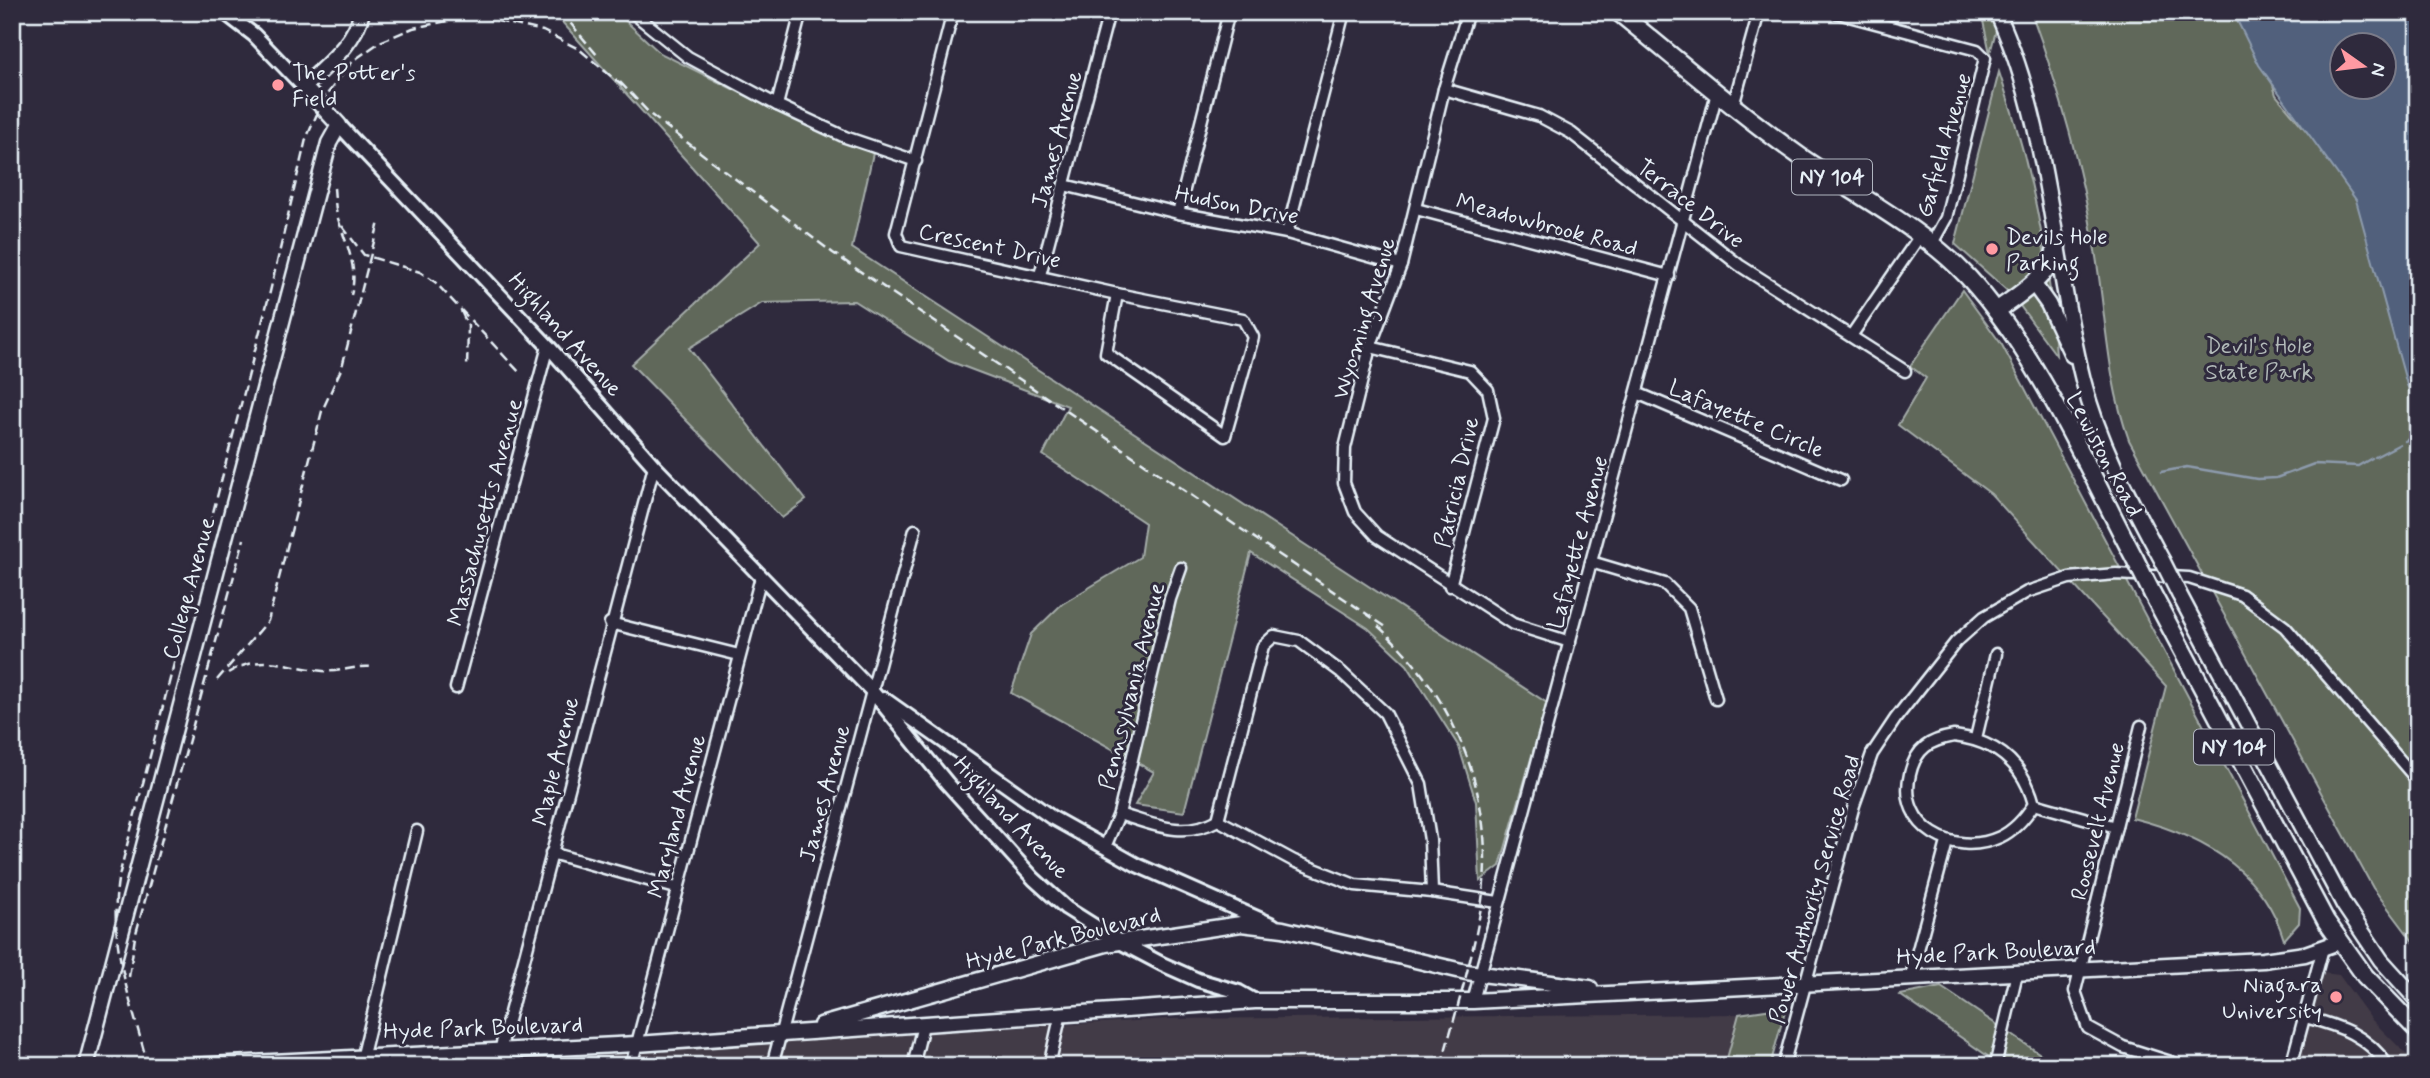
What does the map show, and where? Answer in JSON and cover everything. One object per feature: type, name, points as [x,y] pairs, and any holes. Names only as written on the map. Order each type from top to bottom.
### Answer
[{"type":"main road","points":[[304,87],[346,45],[358,26],[362,12]]},
{"type":"main road","points":[[1997,12],[2029,99],[2083,382]]},
{"type":"main road","name":"Lewiston Road","points":[[1621,13],[1734,106],[1925,241],[1962,271],[1996,311],[2042,384],[2339,942],[2376,989],[2418,1031]]},
{"type":"main road","name":"Highland Avenue","points":[[304,87],[339,125]]},
{"type":"main road","name":"College Avenue","points":[[86,1066],[330,139],[339,125]]},
{"type":"main road","points":[[1996,311],[2032,283],[2052,261],[2057,246]]},
{"type":"main road","points":[[2032,283],[2048,304],[2083,382],[2112,463],[2344,905],[2381,960],[2418,1001]]},
{"type":"main road","name":"Hyde Park Boulevard","points":[[779,1035],[863,1016],[1119,942],[1241,924],[1283,929],[1400,958],[1481,974],[1559,985],[1652,993]]},
{"type":"main road","name":"Hyde Park Boulevard","points":[[190,1066],[363,1055],[637,1044],[1255,1001],[1473,1001],[1803,985],[1911,976],[2271,960],[2339,942]]},
{"type":"street","name":"Highland Avenue","points":[[224,12],[254,35],[304,87]]},
{"type":"street","points":[[632,12],[688,57],[777,105],[845,137],[916,161],[953,12]]},
{"type":"street","points":[[777,105],[801,12]]},
{"type":"street","name":"James Avenue","points":[[1040,275],[1109,12]]},
{"type":"street","points":[[1178,213],[1229,12]]},
{"type":"street","points":[[1287,233],[1344,12]]},
{"type":"street","name":"Wyoming Avenue","points":[[1468,12],[1444,89],[1401,265],[1370,346],[1345,448],[1344,483],[1355,512],[1377,536],[1450,586],[1513,624],[1570,642]]},
{"type":"street","points":[[1734,106],[1759,12]]},
{"type":"street","name":"Garfield Avenue","points":[[1834,12],[1983,54],[1986,63],[1946,218],[1851,336]]},
{"type":"street","name":"Terrace Drive","points":[[1444,89],[1539,116],[1572,133],[1752,275],[1905,371]]},
{"type":"street","name":"Lafayette Avenue","points":[[1473,1001],[1717,93]]},
{"type":"street","name":"Highland Avenue","points":[[339,125],[548,346],[654,466],[872,690],[947,783],[1034,879],[1066,908],[1119,942],[1161,964],[1198,980],[1240,992],[1255,1001]]},
{"type":"street","name":"Crescent Drive","points":[[916,161],[896,233],[901,246],[1243,319],[1253,337],[1225,436],[1106,353],[1116,294]]},
{"type":"street","name":"Hudson Drive","points":[[1064,185],[1178,213],[1287,233],[1401,265]]},
{"type":"street","name":"Meadowbrook Road","points":[[1416,209],[1669,276]]},
{"type":"street","name":"Massachusetts Avenue","points":[[456,688],[548,346]]},
{"type":"street","name":"Patricia Drive","points":[[1370,346],[1470,371],[1489,390],[1494,418],[1450,586]]},
{"type":"street","name":"Lafayette Circle","points":[[1637,393],[1841,480]]},
{"type":"street","name":"Maple Avenue","points":[[496,1066],[610,623],[654,466]]},
{"type":"street","name":"James Avenue","points":[[772,1066],[915,530]]},
{"type":"street","points":[[1591,562],[1665,584],[1689,608],[1716,699]]},
{"type":"street","name":"Pennsylvania Avenue","points":[[1105,847],[1119,814],[1170,599],[1181,568]]},
{"type":"street","name":"Power Authority Service Road","points":[[1783,1066],[1803,985],[1867,766],[1882,737],[1938,662],[1965,633],[2004,604],[2049,584],[2104,574],[2199,580],[2242,595],[2285,627],[2418,781]]},
{"type":"street","name":"Maryland Avenue","points":[[631,1066],[676,888],[761,577]]},
{"type":"street","points":[[610,623],[739,654]]},
{"type":"street","points":[[1218,820],[1263,646],[1274,636],[1299,641],[1341,672],[1385,713],[1421,784],[1430,840],[1432,892]]},
{"type":"street","points":[[1976,738],[1996,654]]},
{"type":"street","name":"Highland Avenue","points":[[872,690],[1010,789],[1105,847],[1190,890],[1283,929]]},
{"type":"street","name":"Roosevelt Avenue","points":[[2141,726],[2075,991],[2088,1028],[2123,1047],[2183,1066]]},
{"type":"street","points":[[1954,736],[1976,738],[1999,750],[2020,769],[2034,804],[2013,829],[1998,838],[1978,843],[1947,842],[1910,812],[1905,791],[1913,759],[1926,744],[1954,736]]},
{"type":"street","points":[[2034,804],[2116,827]]},
{"type":"street","points":[[1119,814],[1173,829],[1193,831],[1218,820]]},
{"type":"street","points":[[1218,820],[1294,861],[1355,885],[1432,892],[1498,902]]},
{"type":"street","points":[[363,1055],[417,831]]},
{"type":"street","points":[[1911,976],[1947,842]]},
{"type":"street","points":[[551,853],[676,888]]},
{"type":"street","points":[[2291,1066],[2323,948]]},
{"type":"street","points":[[1994,1066],[2017,973]]},
{"type":"street","points":[[1049,1066],[1061,1013]]},
{"type":"street","points":[[2305,1017],[2359,1035],[2389,1066]]},
{"type":"street","points":[[914,1066],[923,1025]]},
{"type":"shaded area","name":"Niagara University","points":[[2324,973],[2339,975],[2372,1020],[2418,1066],[2297,1066]]},
{"type":"shaded area","points":[[1739,1014],[1725,1066],[326,1066],[1168,1019]]},
{"type":"green space","points":[[553,12],[616,12],[660,53],[807,126],[873,153],[852,248],[1547,703],[1500,866],[1480,881],[1476,802],[1459,747],[1407,665],[1368,628],[1251,553],[1184,812],[1135,805],[1154,772],[1011,693],[1031,634],[1062,604],[1140,557],[1145,523],[1043,455],[1068,406],[949,361],[854,301],[762,303],[689,348],[806,500],[782,518],[631,364],[760,243]]},
{"type":"green space","points":[[1981,12],[2001,12],[1990,53]]},
{"type":"green space","name":"Devil's Hole State Park","points":[[2031,12],[2231,12],[2268,68],[2276,95],[2352,185],[2418,374],[2418,948],[2373,888],[2129,440],[2111,368],[2098,269],[2083,186],[2060,98]]},
{"type":"green space","points":[[1999,72],[2030,176],[2044,247],[2056,355],[2012,295],[1955,244]]},
{"type":"green space","points":[[1962,290],[2002,345],[2300,908],[2299,923],[2284,940],[2261,893],[2226,859],[2182,834],[2132,818],[2166,686],[1991,494],[1898,425],[1926,378],[1910,366]]},
{"type":"green space","points":[[1941,987],[2058,1066],[2002,1066],[1900,995]]},
{"type":"green space","points":[[1786,1007],[1770,1066],[1725,1066],[1739,1014]]},
{"type":"water","points":[[2233,12],[2418,12],[2418,405],[2407,385],[2356,200],[2259,65]]},
{"type":"waterway","points":[[2405,441],[2417,434]]},
{"type":"waterway","points":[[2375,457],[2400,444]]},
{"type":"waterway","points":[[2161,472],[2187,467],[2257,479],[2276,478],[2314,464],[2358,466],[2372,458]]},
{"type":"railway","points":[[561,12],[597,55]]},
{"type":"railway","points":[[148,1066],[119,951],[116,927],[118,880],[269,296],[306,139],[324,98],[353,61],[380,42],[413,28],[457,19],[484,18],[543,31],[579,49],[626,89]]},
{"type":"railway","points":[[620,82],[651,115],[833,253],[1389,629]]},
{"type":"railway","points":[[334,188],[337,215],[352,264],[351,295]]},
{"type":"railway","points":[[217,680],[268,621],[322,411],[342,367],[379,222]]},
{"type":"railway","points":[[342,226],[364,255],[420,272],[435,282],[520,373]]},
{"type":"railway","points":[[461,311],[468,326],[467,369]]},
{"type":"railway","points":[[129,977],[135,937],[244,539]]},
{"type":"railway","points":[[1378,626],[1405,653],[1448,715],[1476,786],[1483,823],[1485,861],[1479,921],[1441,1066]]},
{"type":"railway","points":[[228,673],[252,663],[263,662],[329,671],[372,667]]},
{"type":"place","name":"The Potter's Field","points":[[278,85]]},
{"type":"place","name":"Devils Hole Parking","points":[[1992,249]]},
{"type":"place","name":"Niagara University","points":[[2336,997]]}]
